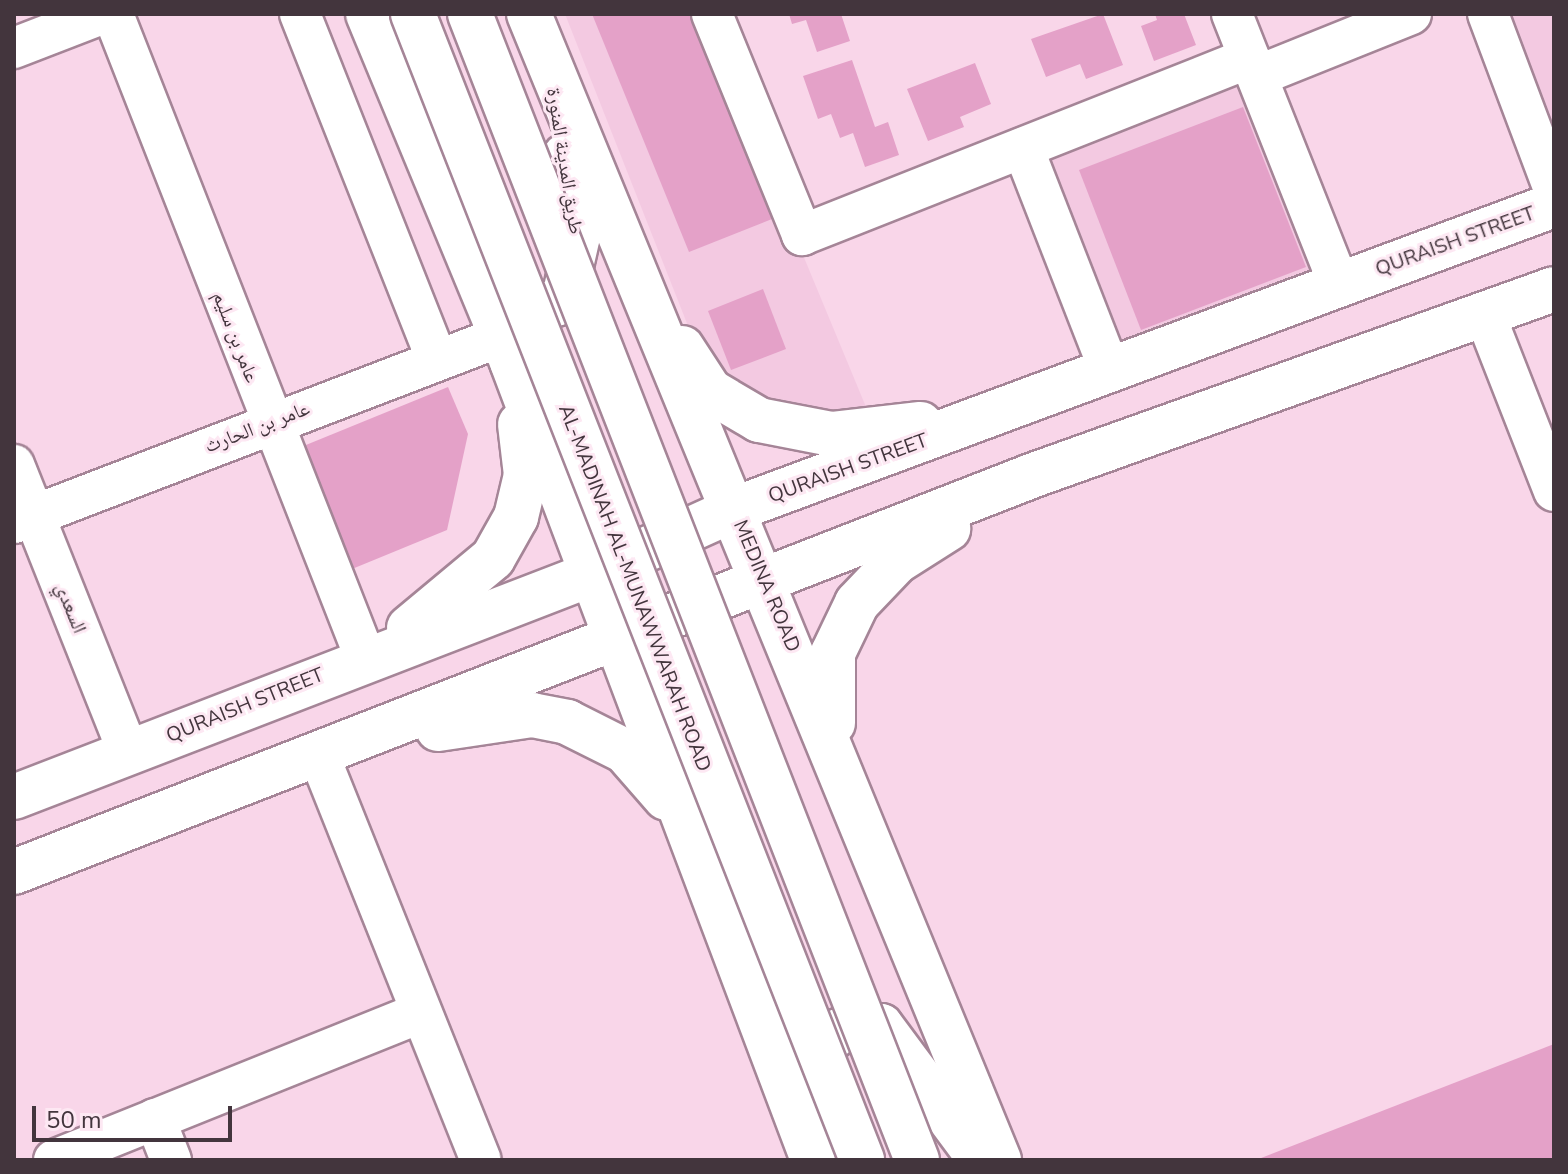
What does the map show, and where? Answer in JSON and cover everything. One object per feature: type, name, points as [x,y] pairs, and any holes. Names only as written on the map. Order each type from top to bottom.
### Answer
[{"type":"main road","points":[[368,14],[507,349],[709,873],[813,1160]]},
{"type":"main road","name":"AL-MADINAH AL-MUNAWWARAH ROAD","points":[[413,14],[862,1160]]},
{"type":"main road","points":[[470,14],[917,1160]]},
{"type":"main road","name":"MEDINA ROAD","points":[[529,14],[627,264],[765,581],[999,1160]]},
{"type":"main road","name":"طريق المدينة المنورة","points":[[419,139],[495,280],[509,296],[556,304],[576,260],[578,236],[551,71]]},
{"type":"main road","name":"QURAISH STREET","points":[[14,797],[365,657],[592,574],[735,509],[1554,205]]},
{"type":"main road","points":[[627,264],[710,391],[759,420],[831,434],[994,415]]},
{"type":"main road","points":[[14,872],[318,753],[618,641],[1031,476],[1554,289]]},
{"type":"main road","points":[[365,657],[493,558],[516,517],[526,475],[507,349]]},
{"type":"main road","points":[[880,861],[834,731],[833,653],[857,603],[896,562],[1031,476]]},
{"type":"main road","points":[[318,753],[479,721],[532,715],[567,722],[650,772],[709,873]]},
{"type":"main road","points":[[821,1160],[805,1102],[808,1058],[841,1030],[881,1026],[981,1160]]},
{"type":"street","points":[[14,48],[102,14]]},
{"type":"street","name":"عامر بن سليم","points":[[113,14],[268,422],[365,657]]},
{"type":"street","points":[[300,14],[437,360]]},
{"type":"street","points":[[712,14],[802,235],[1023,148],[1411,14]]},
{"type":"street","points":[[1232,14],[1339,284]]},
{"type":"street","points":[[1488,14],[1554,190]]},
{"type":"street","points":[[1023,148],[1110,371]]},
{"type":"street","points":[[1485,315],[1554,491]]},
{"type":"street","name":"عامر بن الحارث","points":[[24,519],[268,422],[437,360],[507,349]]},
{"type":"street","name":"السعدي","points":[[14,465],[24,519],[128,752]]},
{"type":"street","points":[[318,753],[419,1013],[481,1160]]},
{"type":"street","points":[[54,1160],[419,1013]]},
{"type":"street","points":[[155,1119],[171,1160]]},
{"type":"shaded area","points":[[565,14],[703,14],[871,419],[760,409],[703,364]]},
{"type":"shaded area","points":[[1495,14],[1554,14],[1554,174]]},
{"type":"shaded area","points":[[1247,68],[1329,281],[1115,363],[1030,153]]},
{"type":"building","points":[[592,14],[700,14],[782,215],[689,252]]},
{"type":"building","points":[[789,14],[841,14],[850,41],[817,52],[806,20],[792,24]]},
{"type":"building","points":[[1103,14],[1123,65],[1086,79],[1080,64],[1046,77],[1031,39]]},
{"type":"building","points":[[1155,14],[1184,14],[1196,45],[1154,61],[1141,26],[1157,20]]},
{"type":"building","points":[[852,60],[875,127],[888,122],[899,155],[865,167],[853,133],[840,138],[831,114],[818,119],[803,76]]},
{"type":"building","points":[[975,63],[991,104],[960,117],[964,127],[928,141],[907,89]]},
{"type":"building","points":[[1243,107],[1306,267],[1141,330],[1079,170]]},
{"type":"building","points":[[763,289],[786,349],[731,370],[708,311]]},
{"type":"building","points":[[448,387],[468,434],[447,530],[352,569],[301,447]]},
{"type":"building","points":[[1554,1044],[1554,1160],[1256,1160]]}]
